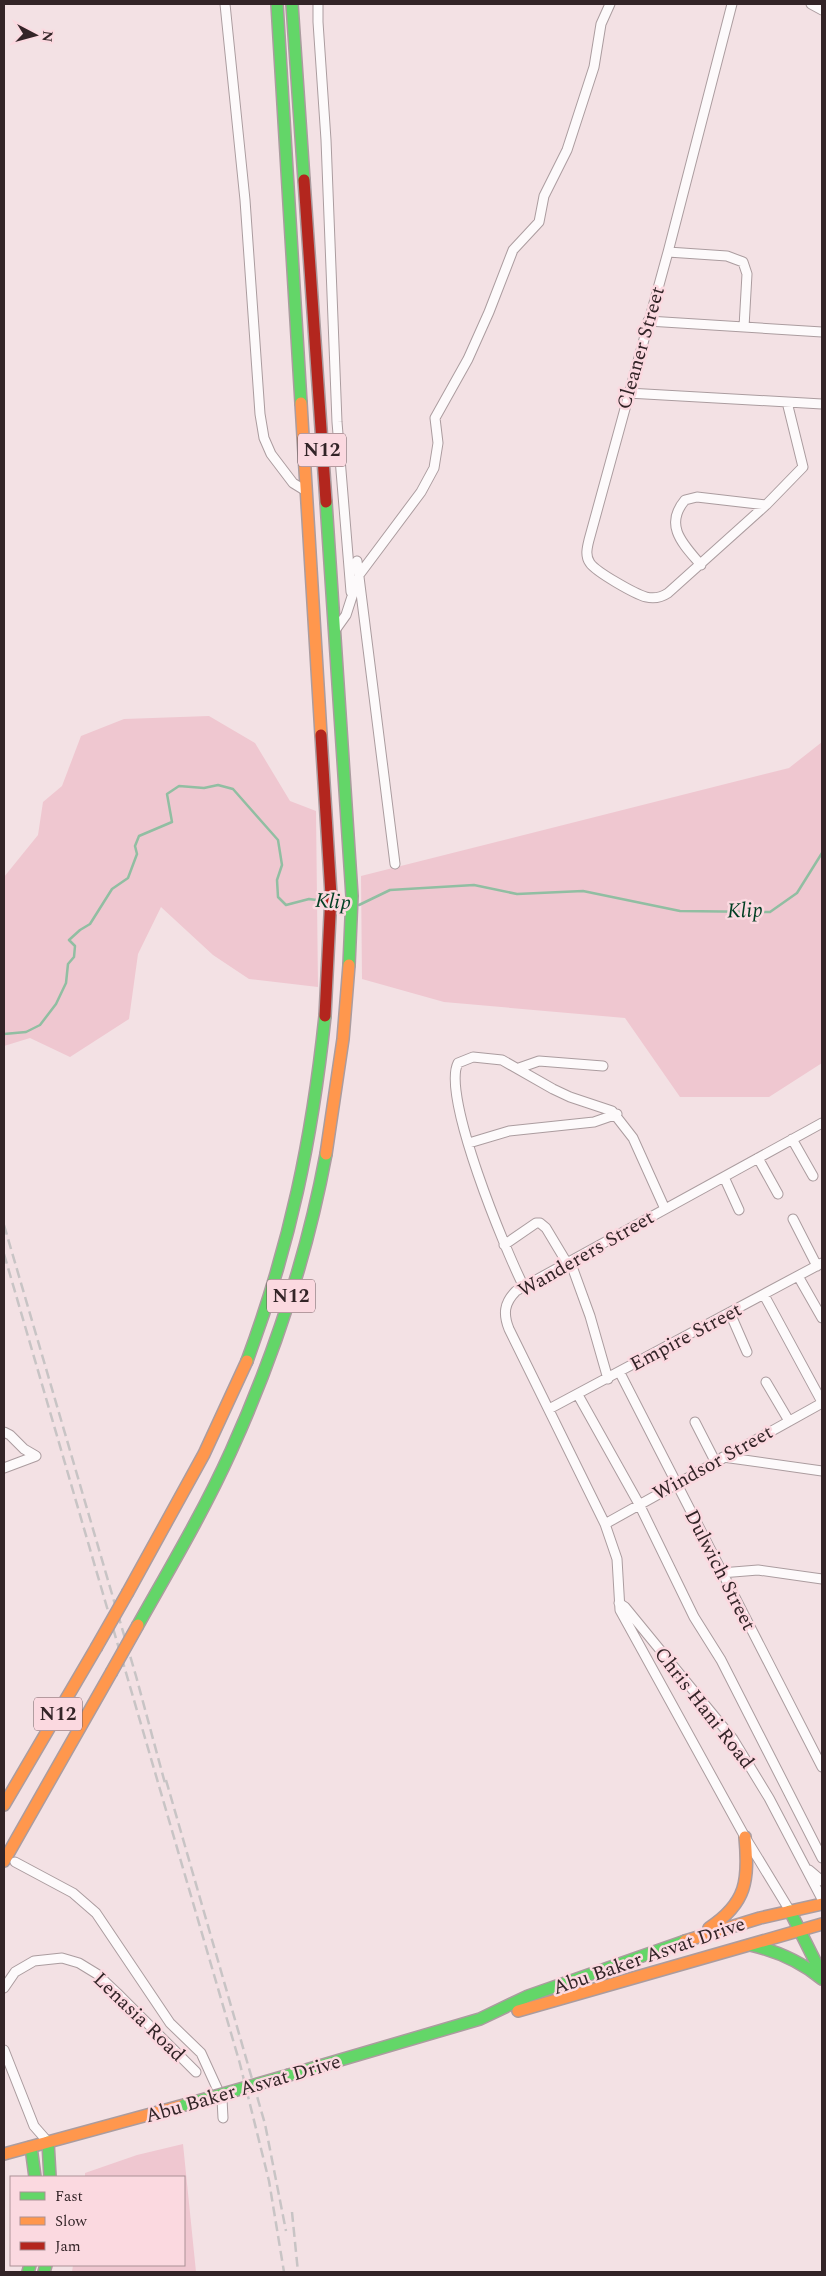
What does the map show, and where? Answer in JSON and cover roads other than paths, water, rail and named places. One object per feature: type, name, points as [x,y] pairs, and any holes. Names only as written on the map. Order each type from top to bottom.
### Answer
[{"type":"main road","name":"N12","points":[[4,1811],[19,1780],[128,1592],[208,1447],[244,1368],[272,1291],[307,1156],[316,1104],[326,1026],[331,895],[277,4]]},
{"type":"main road","name":"N12","points":[[9,1861],[38,1802],[199,1516],[231,1451],[269,1360],[293,1289],[313,1221],[333,1121],[345,1032],[352,896],[292,4]]},
{"type":"main road","points":[[4,1804],[19,1780]]},
{"type":"main road","points":[[4,1872],[38,1802]]},
{"type":"main road","points":[[696,1936],[726,1916],[736,1907],[742,1896],[748,1869],[745,1837]]},
{"type":"main road","name":"Abu Baker Asvat Drive","points":[[4,2154],[373,2052],[480,2019],[489,2013],[541,1993],[696,1936],[822,1904]]},
{"type":"main road","points":[[790,1911],[822,1975]]},
{"type":"main road","name":"Abu Baker Asvat Drive","points":[[480,2019],[490,2019],[822,1924]]},
{"type":"main road","points":[[748,1944],[790,1955],[802,1962],[822,1980]]},
{"type":"main road","points":[[48,2142],[50,2176]]},
{"type":"main road","points":[[31,2147],[34,2176]]},
{"type":"street","points":[[225,4],[245,200],[260,414],[264,438],[271,454],[293,483],[307,491]]},
{"type":"street","points":[[318,4],[326,140],[337,422],[352,597]]},
{"type":"street","points":[[334,631],[346,615],[359,575],[417,498],[434,468],[438,443],[435,418],[475,343],[513,250],[539,222],[544,196],[567,150],[573,132],[594,67],[601,24],[610,4]]},
{"type":"street","name":"Cleaner Street","points":[[732,4],[668,252],[589,540],[587,558],[598,571],[639,594],[653,598],[668,593],[766,505],[803,467],[787,402]]},
{"type":"street","points":[[811,4],[822,10]]},
{"type":"street","points":[[668,252],[727,256],[743,262],[747,274],[744,326]]},
{"type":"street","points":[[648,321],[822,332]]},
{"type":"street","points":[[628,393],[822,404]]},
{"type":"street","points":[[701,565],[677,536],[676,517],[685,500],[697,497],[766,505]]},
{"type":"street","points":[[356,561],[395,864]]},
{"type":"street","points":[[524,1286],[504,1245],[486,1198],[469,1143],[455,1078],[458,1063],[473,1057],[488,1057],[502,1060],[520,1068],[553,1090],[617,1114],[640,1151],[665,1208]]},
{"type":"street","points":[[520,1068],[539,1061],[603,1066]]},
{"type":"street","points":[[469,1143],[509,1131],[587,1123],[617,1114]]},
{"type":"street","name":"Wanderers Street","points":[[619,1603],[618,1559],[605,1524],[506,1321],[507,1301],[516,1291],[524,1286],[822,1123]]},
{"type":"street","points":[[792,1139],[813,1176]]},
{"type":"street","points":[[758,1158],[778,1194]]},
{"type":"street","points":[[724,1176],[739,1210]]},
{"type":"street","points":[[793,1219],[820,1265]]},
{"type":"street","points":[[504,1245],[536,1223],[540,1223],[546,1228],[568,1262],[590,1316],[608,1379]]},
{"type":"street","name":"Empire Street","points":[[549,1409],[820,1265]]},
{"type":"street","points":[[798,1276],[822,1318]]},
{"type":"street","points":[[764,1294],[822,1403]]},
{"type":"street","points":[[730,1313],[747,1352]]},
{"type":"street","name":"Dulwich Street","points":[[620,1372],[675,1483],[821,1763]]},
{"type":"street","points":[[766,1382],[789,1421]]},
{"type":"street","points":[[578,1395],[639,1504],[694,1616],[720,1660],[822,1858]]},
{"type":"street","name":"Windsor Street","points":[[605,1524],[675,1483],[822,1403]]},
{"type":"street","points":[[695,1422],[719,1459],[822,1471]]},
{"type":"street","points":[[4,1432],[10,1435],[24,1449],[36,1456],[4,1468]]},
{"type":"street","points":[[722,1572],[758,1570],[822,1579]]},
{"type":"street","points":[[619,1603],[620,1610],[745,1837],[790,1911]]},
{"type":"street","name":"Chris Hani Road","points":[[619,1603],[625,1607],[733,1739],[764,1789],[822,1898]]},
{"type":"street","points":[[9,1861],[73,1893],[96,1912],[170,2022],[201,2053],[222,2099],[223,2118]]},
{"type":"street","points":[[805,1866],[822,1881]]},
{"type":"street","name":"Lenasia Road","points":[[4,1988],[16,1972],[34,1961],[62,1958],[79,1963],[97,1974],[196,2072]]},
{"type":"street","points":[[4,2050],[34,2126],[48,2142]]},
{"type":"street","points":[[31,2147],[34,2126]]},
{"type":"waterway","name":"Klip","points":[[4,1034],[26,1032],[40,1025],[56,1004],[66,983],[68,964],[74,957],[75,946],[69,940],[90,924],[112,889],[128,878],[137,854],[135,846],[139,836],[172,822],[167,794],[179,786],[204,788],[218,785],[233,789],[278,840],[282,865],[277,880],[278,897],[286,905],[309,899],[324,901]]},
{"type":"waterway","name":"Klip","points":[[359,905],[390,890],[474,885],[517,894],[583,891],[680,911],[770,912],[797,893],[822,853]]},
{"type":"railway","points":[[4,1225],[136,1676],[166,1787]]},
{"type":"railway","points":[[4,1254],[240,2064],[269,2181],[284,2272]]},
{"type":"railway","points":[[166,1780],[265,2124],[286,2231]]},
{"type":"railway","points":[[292,2212],[298,2272]]}]
